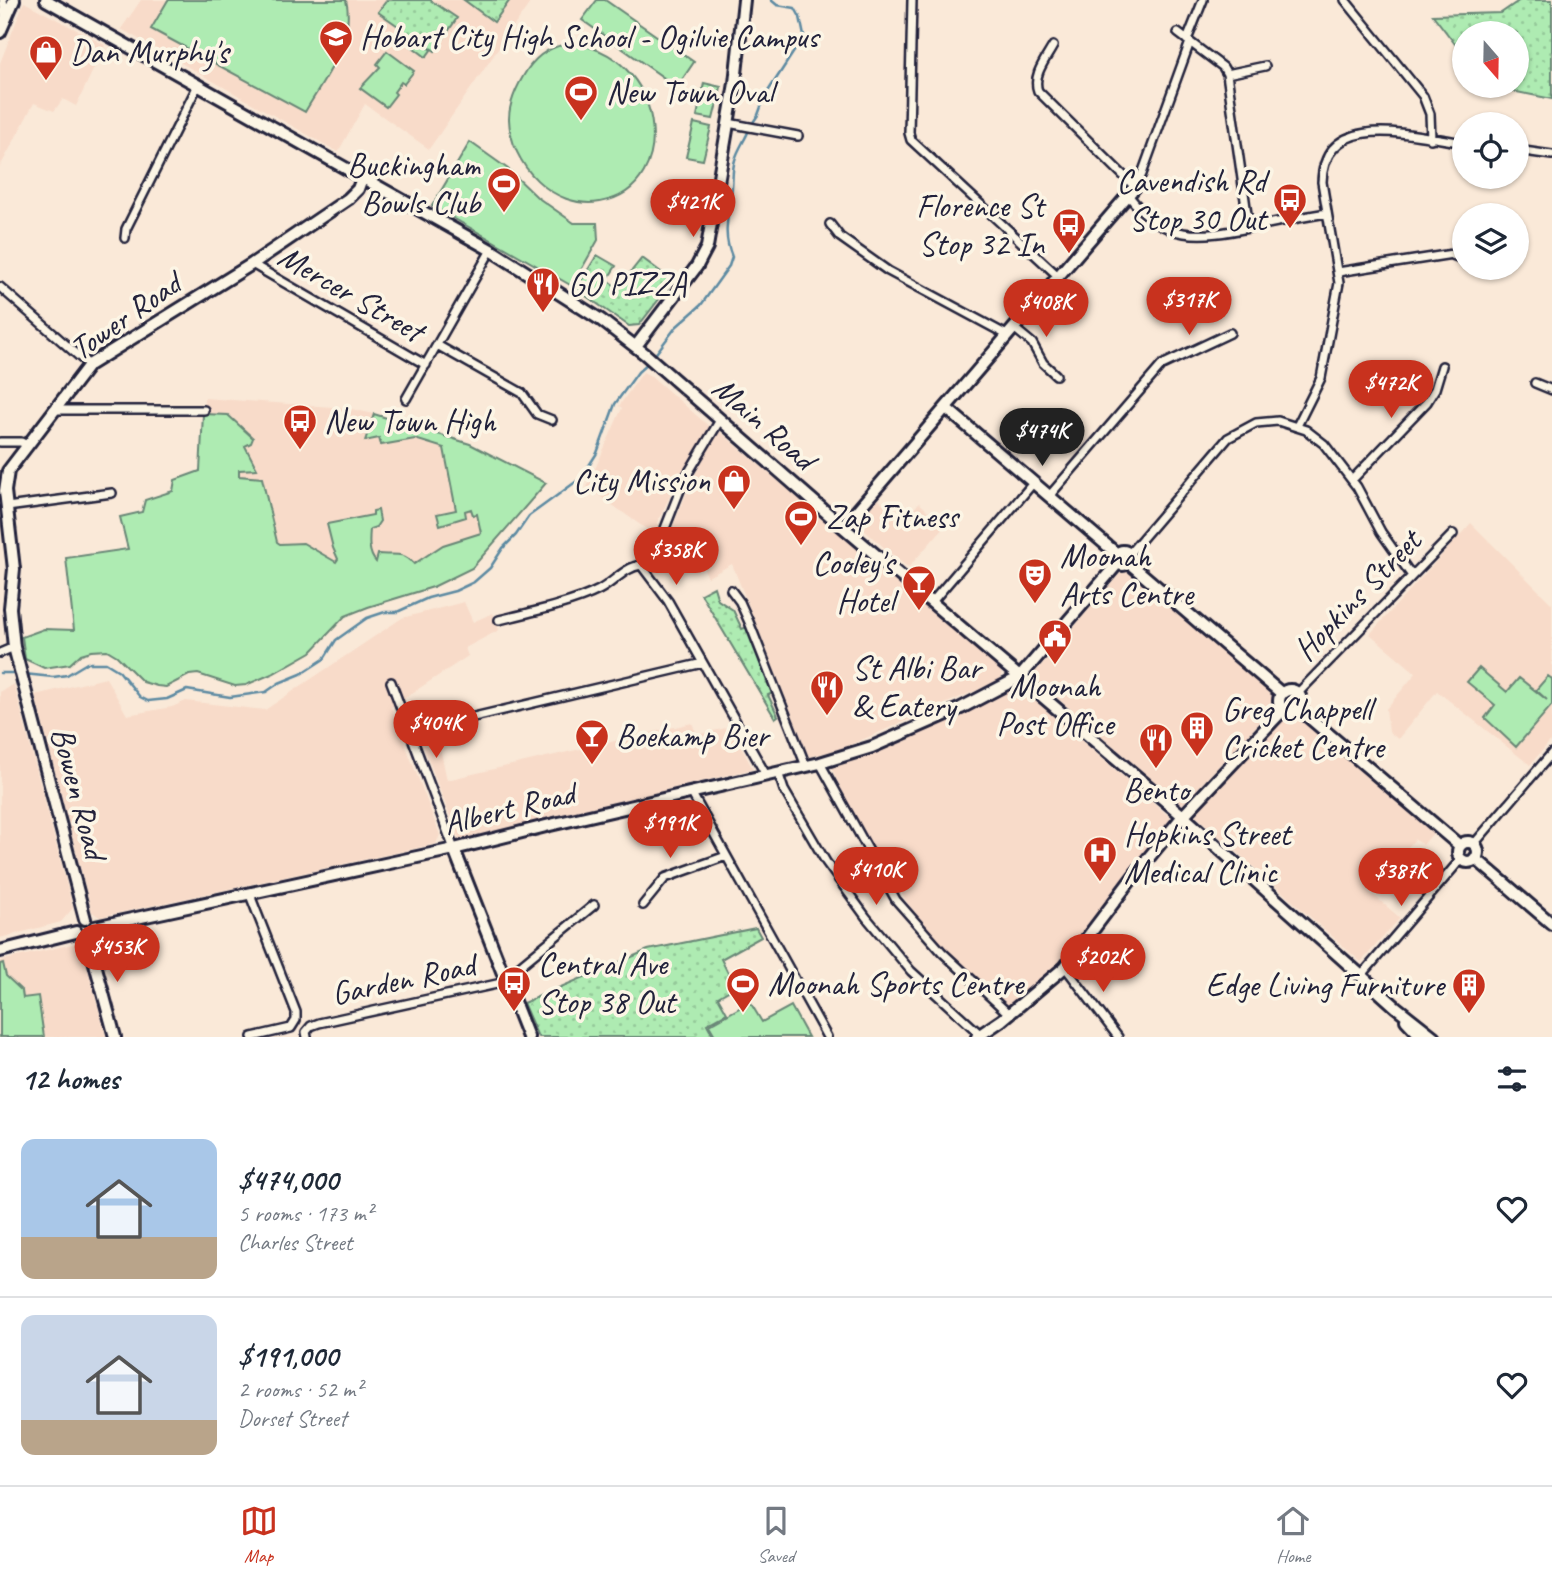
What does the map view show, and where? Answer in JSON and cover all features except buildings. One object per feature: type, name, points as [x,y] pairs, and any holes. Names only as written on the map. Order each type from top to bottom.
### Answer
[{"type":"street","points":[[3,0],[5,19]]},
{"type":"street","points":[[0,32],[14,0]]},
{"type":"street","name":"Main Road","points":[[46,0],[491,250],[568,297],[640,350],[843,527],[1183,816],[1396,1007],[1434,1037]]},
{"type":"street","points":[[640,350],[704,255],[712,224],[735,83],[744,0]]},
{"type":"street","points":[[912,0],[911,140],[1058,276]]},
{"type":"street","points":[[843,527],[1131,191],[1142,174],[1203,0]]},
{"type":"street","points":[[1345,0],[1423,96],[1430,114],[1431,139]]},
{"type":"street","points":[[1178,33],[1223,67],[1227,74],[1249,228]]},
{"type":"street","points":[[1053,46],[1037,76],[1038,90],[1131,191],[1151,220],[1181,232],[1208,236],[1327,212]]},
{"type":"street","points":[[1227,74],[1265,66]]},
{"type":"street","points":[[125,238],[126,229],[198,85]]},
{"type":"street","points":[[728,124],[798,136]]},
{"type":"street","points":[[1412,576],[1381,532],[1352,480],[1318,437],[1297,426],[1321,378],[1338,288],[1338,272],[1322,174],[1326,160],[1338,144],[1353,135],[1371,131],[1452,141]]},
{"type":"street","points":[[1529,152],[1552,155]]},
{"type":"street","name":"Tower Road","points":[[21,675],[14,647],[10,608],[14,569],[5,480],[8,471],[85,370],[252,264],[348,199],[358,189],[362,178]]},
{"type":"street","points":[[830,225],[840,237],[888,271],[1032,342],[1043,363],[1056,375]]},
{"type":"street","points":[[406,399],[491,250]]},
{"type":"street","points":[[1338,272],[1451,255]]},
{"type":"street","name":"Mercer Street","points":[[252,264],[426,365]]},
{"type":"street","points":[[0,287],[85,370]]},
{"type":"street","points":[[1050,495],[1162,365],[1230,333]]},
{"type":"street","name":"Mercer Street","points":[[437,345],[522,393],[537,414],[552,420]]},
{"type":"street","points":[[1352,480],[1427,402],[1435,390],[1442,366]]},
{"type":"street","points":[[1535,383],[1552,390]]},
{"type":"street","points":[[55,407],[204,410]]},
{"type":"street","points":[[946,408],[1281,693]]},
{"type":"street","points":[[662,536],[684,480],[720,419]]},
{"type":"street","name":"Albert Road","points":[[95,927],[454,849],[820,763],[888,741],[961,708],[1020,677],[1233,434],[1263,422],[1278,421],[1297,426]]},
{"type":"street","points":[[0,442],[21,442],[27,445]]},
{"type":"street","points":[[932,602],[1034,482]]},
{"type":"street","points":[[7,507],[112,493]]},
{"type":"street","name":"Hopkins Street","points":[[1298,693],[1453,534]]},
{"type":"street","points":[[499,620],[598,591],[633,566],[640,565],[663,592],[766,775]]},
{"type":"street","points":[[731,590],[749,622],[807,766]]},
{"type":"street","points":[[0,653],[14,647]]},
{"type":"street","points":[[410,732],[703,663]]},
{"type":"street","name":"Bowen Road","points":[[21,675],[85,919]]},
{"type":"street","points":[[391,682],[527,1037]]},
{"type":"street","points":[[1291,689],[1298,693],[1301,702],[1298,708],[1289,712],[1283,710],[1279,704],[1281,693],[1291,689]]},
{"type":"street","points":[[1298,708],[1460,846]]},
{"type":"street","points":[[778,772],[784,790],[826,862],[866,917],[911,971],[979,1036],[1065,967],[1183,816],[1283,710]]},
{"type":"street","points":[[1474,844],[1552,753]]},
{"type":"street","points":[[820,763],[896,900],[942,952],[1009,1014]]},
{"type":"street","points":[[691,792],[827,1037]]},
{"type":"street","points":[[1461,859],[1458,851],[1460,846],[1468,842],[1474,844],[1477,849],[1475,858]]},
{"type":"street","points":[[643,905],[665,878],[726,856]]},
{"type":"street","points":[[1461,859],[1467,861],[1475,858]]},
{"type":"street","points":[[1475,858],[1552,924]]},
{"type":"street","points":[[1361,976],[1461,859]]},
{"type":"street","name":"Garden Road","points":[[250,895],[296,1012],[296,1020],[291,1028],[252,1037]]},
{"type":"street","name":"Garden Road","points":[[307,1037],[306,1031],[311,1026],[505,980],[594,905]]},
{"type":"street","points":[[85,919],[90,920],[95,927],[94,933],[88,938],[82,938],[76,932],[77,923],[85,919]]},
{"type":"street","points":[[0,951],[76,932]]},
{"type":"street","points":[[88,938],[115,1037]]},
{"type":"street","points":[[1065,967],[1118,1037]]},
{"type":"street","name":"Main Road","points":[[1396,1007],[1422,1037]]},
{"type":"shaded area","name":"Hobart City High School - Ogilvie Campus","points":[[141,0],[532,0],[429,149],[365,104],[338,152],[121,29]]},
{"type":"shaded area","points":[[24,2],[105,45],[76,106],[63,99],[54,111],[34,103],[0,167],[0,63]]},
{"type":"shaded area","points":[[643,372],[711,428],[680,475],[657,523],[662,527],[656,536],[587,487],[622,408],[619,406]]},
{"type":"shaded area","points":[[204,398],[347,408],[383,416],[470,444],[546,483],[472,568],[433,587],[345,616],[311,652],[246,685],[235,686],[198,674],[189,675],[166,687],[157,686],[143,682],[117,656],[107,650],[91,651],[81,654],[70,664],[44,668],[25,659],[22,637],[44,629],[73,630],[66,558],[128,549],[120,517],[142,512],[145,500],[173,491],[175,480],[200,471]]},
{"type":"shaded area","points":[[718,430],[1002,671],[1000,680],[843,748],[809,757],[732,564],[708,577],[695,552],[670,533]]},
{"type":"shaded area","points":[[878,499],[903,521],[919,503],[945,526],[908,568],[857,524]]},
{"type":"shaded area","points":[[1471,523],[1552,604],[1552,739],[1530,765],[1437,691],[1398,739],[1389,732],[1386,709],[1416,673],[1370,634]]},
{"type":"shaded area","points":[[1124,569],[1275,694],[1275,706],[1182,805],[1032,676]]},
{"type":"shaded area","points":[[464,602],[473,622],[493,613],[499,630],[465,648],[468,656],[391,707],[440,835],[436,844],[100,917],[92,912],[35,695],[106,678],[127,715],[172,707],[186,701],[265,710],[402,618]]},
{"type":"shaded area","points":[[14,684],[73,908],[61,922],[0,938],[0,692]]},
{"type":"shaded area","points":[[1019,687],[1171,818],[1060,966],[1009,1008],[947,951],[909,905],[860,829],[831,767],[902,741]]},
{"type":"shaded area","points":[[1282,717],[1299,717],[1433,833],[1423,845],[1415,839],[1370,892],[1400,918],[1361,962],[1194,814]]},
{"type":"shaded area","points":[[692,723],[697,735],[730,727],[753,769],[459,840],[420,738],[437,734],[447,780]]},
{"type":"shaded area","points":[[81,944],[106,1037],[0,1037],[0,961]]},
{"type":"green space","points":[[168,0],[346,0],[348,15],[336,59],[305,112],[151,29]]},
{"type":"green space","points":[[387,0],[430,0],[457,18],[435,51],[426,45],[431,50],[426,57],[397,35],[401,28],[378,12]]},
{"type":"green space","points":[[464,0],[510,0],[494,22]]},
{"type":"green space","points":[[597,0],[605,0],[694,62],[677,87],[582,20]]},
{"type":"green space","points":[[1520,0],[1552,0],[1552,99],[1530,95],[1530,21],[1452,21],[1452,40],[1433,15],[1501,13]]},
{"type":"green space","name":"New Town Oval","points":[[571,44],[602,52],[626,69],[643,93],[651,120],[652,147],[644,172],[627,191],[600,202],[583,203],[566,199],[551,191],[526,167],[511,136],[511,106],[517,87],[527,70],[546,51]]},
{"type":"green space","points":[[387,51],[414,71],[404,84],[401,82],[386,107],[360,88],[380,67],[377,64]]},
{"type":"green space","points":[[704,83],[721,87],[713,119],[697,116]]},
{"type":"green space","points":[[694,123],[711,127],[703,160],[686,157]]},
{"type":"green space","name":"Buckingham Bowls Club","points":[[470,142],[508,169],[537,197],[574,223],[597,223],[598,240],[572,286],[432,206]]},
{"type":"green space","points":[[597,255],[616,266],[607,280],[618,288],[642,258],[673,281],[639,325],[629,326],[576,289]]},
{"type":"green space","points":[[203,414],[228,415],[253,438],[251,443],[245,446],[257,469],[239,470],[239,476],[262,478],[277,542],[303,543],[336,562],[338,559],[327,524],[373,515],[373,511],[378,510],[380,521],[376,527],[370,529],[369,542],[376,562],[378,554],[397,554],[414,564],[443,545],[481,533],[477,514],[473,515],[471,509],[465,511],[466,517],[440,525],[437,514],[456,510],[444,448],[415,439],[381,445],[379,438],[365,441],[374,414],[470,444],[546,483],[472,568],[433,587],[345,616],[311,652],[246,685],[235,686],[198,674],[189,675],[166,687],[157,686],[143,682],[117,656],[107,650],[91,651],[81,654],[70,664],[44,668],[25,659],[22,637],[44,629],[74,630],[66,558],[128,549],[120,517],[142,512],[145,500],[173,491],[175,480],[200,471]]},
{"type":"green space","points":[[714,587],[718,600],[733,610],[742,629],[747,627],[773,693],[768,695],[778,716],[775,718],[701,594]]},
{"type":"green space","points":[[1479,668],[1507,692],[1519,678],[1547,700],[1536,690],[1548,676],[1552,679],[1552,705],[1516,747],[1485,718],[1495,705],[1467,682]]},
{"type":"green space","points":[[756,928],[761,937],[721,959],[735,987],[718,997],[727,1013],[707,1024],[714,1037],[538,1037],[523,1003],[648,950]]},
{"type":"green space","points":[[3,963],[6,976],[22,991],[23,998],[38,996],[44,1037],[0,1037],[0,964]]},
{"type":"green space","name":"Moonah Sports Centre","points":[[750,1002],[762,1022],[791,1006],[808,1037],[716,1037],[709,1025]]},
{"type":"waterway","points":[[752,124],[765,96],[804,36],[795,8],[777,5],[771,0]]},
{"type":"waterway","points":[[654,356],[676,327],[701,305],[729,266],[732,257],[727,238],[727,222],[733,167],[749,130]]},
{"type":"waterway","points":[[24,674],[53,677],[67,675],[87,663],[106,663],[119,671],[140,697],[148,701],[167,699],[187,690],[230,697],[266,692],[324,659],[336,640],[367,618],[385,612],[397,612],[474,582],[490,568],[529,516],[581,478],[597,453],[615,404],[638,372],[650,361]]},
{"type":"waterway","points":[[0,673],[18,673]]},
{"type":"place","name":"Hobart City High School - Ogilvie Campus","points":[[336,67]]},
{"type":"place","name":"Dan Murphy's","points":[[46,82]]},
{"type":"place","name":"New Town Oval","points":[[581,122]]},
{"type":"place","name":"Buckingham Bowls Club","points":[[504,214]]},
{"type":"place","name":"Cavendish Rd Stop 30 Out","points":[[1290,230]]},
{"type":"place","name":"Florence St Stop 32 In","points":[[1069,255]]},
{"type":"place","name":"GO PIZZA","points":[[543,314]]},
{"type":"place","name":"New Town High","points":[[300,451]]},
{"type":"place","name":"City Mission","points":[[734,511]]},
{"type":"place","name":"Zap Fitness","points":[[801,547]]},
{"type":"place","name":"Moonah Arts Centre","points":[[1035,605]]},
{"type":"place","name":"Cooley's Hotel","points":[[919,612]]},
{"type":"place","name":"Moonah Post Office","points":[[1055,666]]},
{"type":"place","name":"St Albi Bar & Eatery","points":[[827,717]]},
{"type":"place","name":"Greg Chappell Cricket Centre","points":[[1197,758]]},
{"type":"place","name":"Boekamp Bier","points":[[592,766]]},
{"type":"place","name":"Bento","points":[[1156,770]]},
{"type":"place","name":"Hopkins Street Medical Clinic","points":[[1100,883]]},
{"type":"place","name":"Central Ave Stop 38 Out","points":[[514,1013]]},
{"type":"place","name":"Moonah Sports Centre","points":[[743,1014]]},
{"type":"place","name":"Edge Living Furniture","points":[[1469,1015]]}]
